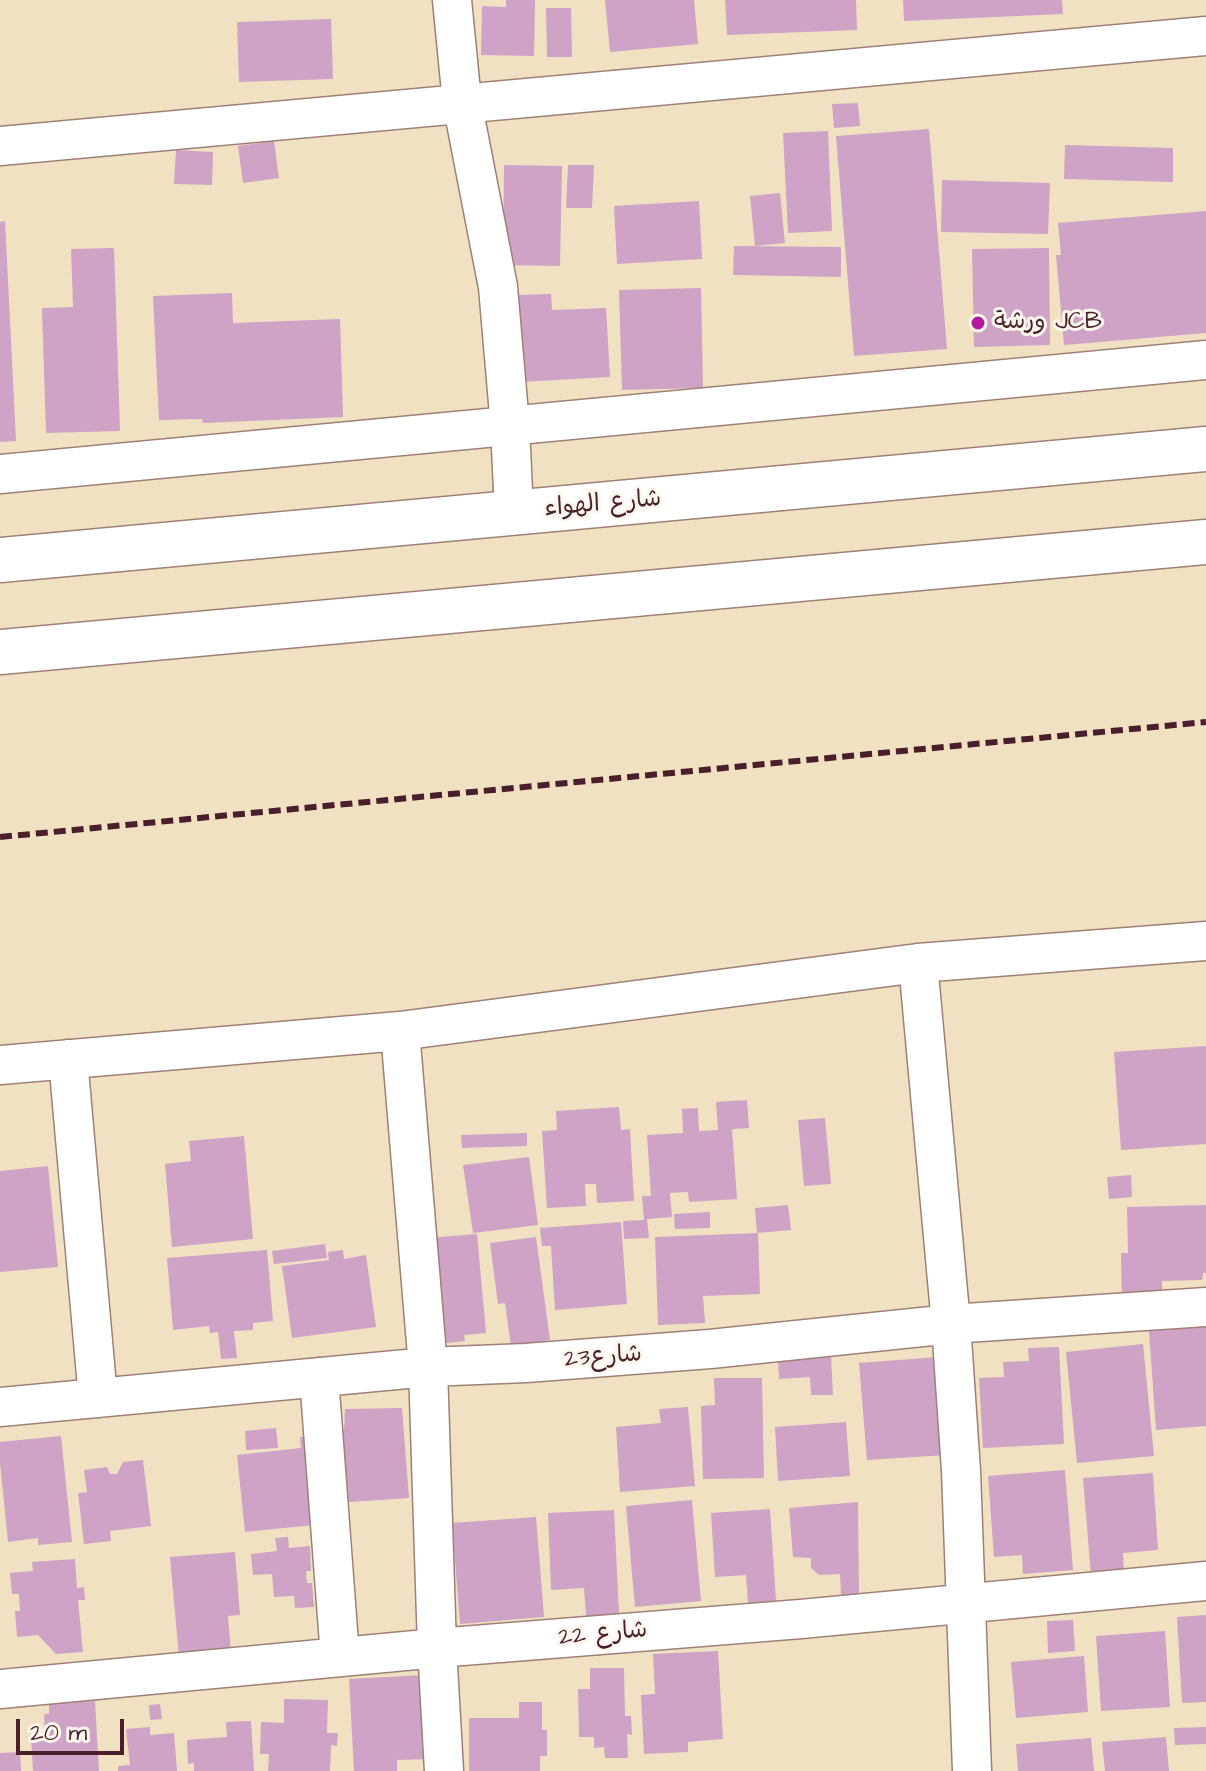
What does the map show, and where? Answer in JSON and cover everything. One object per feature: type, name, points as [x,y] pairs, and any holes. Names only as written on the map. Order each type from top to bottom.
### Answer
[{"type":"highway","name":"شارع الهواء","points":[[0,560],[1206,449]]},
{"type":"highway","points":[[0,652],[1206,542]]},
{"type":"street","points":[[452,0],[462,102],[498,287],[514,513]]},
{"type":"street","points":[[0,146],[1206,36]]},
{"type":"street","points":[[0,474],[1206,360]]},
{"type":"street","points":[[0,1065],[400,1031],[918,963],[1206,941]]},
{"type":"street","points":[[918,963],[951,1324],[961,1471],[972,1771]]},
{"type":"street","points":[[400,1031],[428,1367],[444,1771]]},
{"type":"street","points":[[68,1059],[98,1398]]},
{"type":"street","name":"شارع23","points":[[0,1407],[428,1367],[710,1349],[951,1324],[1206,1307]]},
{"type":"street","points":[[319,1377],[340,1657]]},
{"type":"street","name":"شارع 22","points":[[0,1689],[1206,1581]]},
{"type":"building","points":[[506,0],[535,0],[534,56],[481,55],[482,6],[506,7]]},
{"type":"building","points":[[605,0],[694,0],[698,44],[610,52]]},
{"type":"building","points":[[725,0],[856,0],[857,30],[727,35]]},
{"type":"building","points":[[903,0],[1062,0],[1063,14],[904,21]]},
{"type":"building","points":[[546,8],[571,8],[572,57],[547,57]]},
{"type":"building","points":[[331,19],[333,79],[239,82],[237,22]]},
{"type":"building","points":[[858,103],[860,126],[834,128],[832,104]]},
{"type":"building","points":[[929,129],[947,349],[854,356],[836,136]]},
{"type":"building","points":[[828,131],[832,231],[788,233],[783,133]]},
{"type":"building","points":[[274,141],[279,178],[243,183],[238,146]]},
{"type":"building","points":[[1065,145],[1173,148],[1173,182],[1064,179]]},
{"type":"building","points":[[176,150],[213,152],[212,185],[174,184]]},
{"type":"building","points":[[504,165],[562,166],[560,266],[503,265]]},
{"type":"building","points":[[568,165],[594,165],[592,208],[566,208]]},
{"type":"building","points":[[942,180],[1050,183],[1048,234],[941,232]]},
{"type":"building","points":[[780,193],[785,243],[755,246],[750,196]]},
{"type":"building","points":[[699,201],[702,259],[617,264],[614,206]]},
{"type":"building","points":[[1206,211],[1206,333],[1064,345],[1056,255],[1061,255],[1058,223]]},
{"type":"building","points":[[5,221],[16,441],[0,442],[0,222]]},
{"type":"building","points":[[734,246],[841,247],[841,277],[733,275]]},
{"type":"building","points":[[114,248],[120,431],[46,433],[42,308],[73,307],[71,249]]},
{"type":"building","points":[[1049,248],[1050,345],[974,347],[972,249]]},
{"type":"building","points":[[701,288],[703,388],[622,390],[619,290]]},
{"type":"building","points":[[232,293],[233,323],[340,319],[343,417],[203,423],[202,419],[159,420],[153,296]]},
{"type":"building","points":[[551,294],[552,310],[606,308],[610,377],[520,382],[516,295]]},
{"type":"building","points":[[1206,1046],[1206,1144],[1121,1150],[1114,1052]]},
{"type":"building","points":[[747,1100],[749,1128],[732,1129],[737,1199],[689,1202],[688,1192],[670,1193],[672,1217],[647,1219],[649,1238],[624,1239],[623,1221],[644,1220],[642,1196],[651,1196],[647,1135],[683,1133],[682,1109],[698,1108],[699,1131],[718,1130],[716,1102]]},
{"type":"building","points":[[619,1107],[621,1130],[630,1129],[634,1201],[597,1203],[596,1184],[585,1184],[586,1206],[547,1208],[542,1131],[557,1130],[556,1111]]},
{"type":"building","points":[[825,1118],[831,1184],[804,1186],[798,1120]]},
{"type":"building","points":[[527,1133],[527,1146],[462,1148],[461,1135]]},
{"type":"building","points":[[244,1136],[253,1239],[172,1247],[165,1164],[191,1161],[189,1141]]},
{"type":"building","points":[[529,1157],[538,1225],[473,1233],[463,1165]]},
{"type":"building","points":[[48,1166],[58,1267],[0,1272],[0,1171]]},
{"type":"building","points":[[1131,1175],[1132,1197],[1109,1199],[1107,1177]]},
{"type":"building","points":[[788,1205],[791,1230],[757,1233],[755,1208]]},
{"type":"building","points":[[1206,1205],[1206,1273],[1203,1273],[1202,1280],[1162,1281],[1162,1299],[1122,1301],[1121,1253],[1128,1253],[1127,1207]]},
{"type":"building","points":[[710,1212],[710,1228],[675,1229],[674,1214]]},
{"type":"building","points":[[621,1222],[627,1304],[555,1310],[551,1246],[542,1246],[540,1228]]},
{"type":"building","points":[[758,1233],[760,1294],[703,1296],[705,1323],[658,1325],[655,1237]]},
{"type":"building","points":[[477,1234],[486,1333],[464,1335],[465,1341],[438,1344],[429,1238]]},
{"type":"building","points":[[536,1237],[550,1340],[511,1346],[505,1303],[498,1304],[490,1243]]},
{"type":"building","points":[[325,1244],[327,1258],[274,1264],[272,1251]]},
{"type":"building","points":[[267,1250],[273,1321],[253,1323],[253,1330],[234,1331],[237,1358],[221,1359],[218,1332],[210,1333],[209,1326],[173,1330],[167,1258]]},
{"type":"building","points":[[343,1250],[344,1259],[366,1255],[376,1327],[292,1338],[282,1266],[329,1260],[328,1252]]},
{"type":"building","points":[[1206,1326],[1206,1426],[1156,1430],[1149,1331]]},
{"type":"building","points":[[1143,1344],[1154,1456],[1077,1463],[1066,1352]]},
{"type":"building","points":[[1059,1347],[1064,1444],[983,1448],[979,1378],[1004,1377],[1003,1362],[1029,1361],[1028,1348]]},
{"type":"building","points":[[831,1354],[833,1395],[811,1395],[810,1377],[779,1379],[778,1356]]},
{"type":"building","points":[[937,1357],[946,1455],[867,1460],[859,1363]]},
{"type":"building","points":[[714,1378],[762,1378],[764,1478],[703,1479],[701,1406],[715,1405]]},
{"type":"building","points":[[688,1407],[695,1486],[620,1492],[616,1427],[661,1423],[659,1409]]},
{"type":"building","points":[[402,1408],[409,1498],[334,1503],[328,1431],[344,1430],[345,1409]]},
{"type":"building","points":[[846,1422],[850,1476],[778,1481],[775,1427]]},
{"type":"building","points":[[276,1428],[278,1448],[246,1450],[245,1431]]},
{"type":"building","points":[[314,1435],[323,1524],[245,1532],[237,1455],[301,1448],[300,1437]]},
{"type":"building","points":[[61,1436],[72,1542],[38,1545],[38,1538],[8,1542],[0,1442]]},
{"type":"building","points":[[143,1460],[151,1526],[110,1531],[111,1541],[84,1544],[78,1493],[87,1492],[84,1470],[107,1467],[110,1474],[117,1474],[123,1462]]},
{"type":"building","points":[[1065,1470],[1073,1570],[1023,1574],[1022,1555],[994,1557],[988,1476]]},
{"type":"building","points":[[1153,1473],[1158,1550],[1123,1553],[1124,1574],[1091,1576],[1083,1478]]},
{"type":"building","points":[[692,1500],[701,1601],[635,1607],[626,1506]]},
{"type":"building","points":[[858,1502],[859,1594],[841,1595],[840,1574],[819,1575],[811,1568],[811,1558],[793,1557],[789,1508]]},
{"type":"building","points":[[770,1509],[776,1601],[748,1603],[746,1575],[715,1577],[711,1513]]},
{"type":"building","points":[[614,1510],[619,1614],[586,1616],[584,1588],[551,1590],[548,1513]]},
{"type":"building","points":[[536,1517],[544,1617],[460,1624],[452,1523]]},
{"type":"building","points":[[288,1537],[289,1548],[310,1546],[311,1571],[306,1571],[307,1583],[312,1583],[314,1607],[295,1608],[294,1596],[274,1597],[272,1574],[253,1575],[251,1554],[277,1551],[275,1538]]},
{"type":"building","points":[[235,1552],[240,1615],[228,1616],[231,1653],[179,1657],[170,1557]]},
{"type":"building","points":[[75,1559],[77,1588],[84,1587],[85,1600],[78,1600],[83,1652],[56,1654],[38,1635],[17,1637],[15,1611],[20,1611],[19,1594],[12,1594],[10,1573],[33,1571],[32,1562]]},
{"type":"building","points":[[1206,1615],[1206,1702],[1182,1703],[1177,1617]]},
{"type":"building","points":[[1073,1620],[1075,1651],[1048,1653],[1047,1621]]},
{"type":"building","points":[[1165,1631],[1170,1707],[1101,1711],[1096,1636]]},
{"type":"building","points":[[718,1651],[723,1739],[688,1742],[688,1752],[644,1754],[641,1695],[655,1694],[653,1654]]},
{"type":"building","points":[[1084,1656],[1088,1712],[1016,1718],[1011,1662]]},
{"type":"building","points":[[590,1668],[624,1668],[625,1716],[631,1716],[632,1735],[627,1734],[628,1758],[605,1758],[604,1747],[594,1748],[594,1737],[579,1737],[578,1689],[590,1689]]},
{"type":"building","points":[[424,1675],[429,1759],[397,1760],[397,1771],[354,1771],[349,1679]]},
{"type":"building","points":[[284,1699],[328,1700],[327,1733],[338,1733],[337,1746],[331,1745],[330,1771],[268,1771],[269,1754],[260,1754],[261,1722],[284,1723]]},
{"type":"building","points":[[95,1701],[99,1771],[33,1771],[31,1736],[45,1735],[44,1714],[49,1714],[49,1704]]},
{"type":"building","points":[[519,1702],[542,1702],[542,1730],[547,1730],[547,1756],[540,1756],[540,1771],[469,1771],[469,1718],[519,1718]]},
{"type":"building","points":[[160,1704],[162,1719],[150,1720],[149,1705]]},
{"type":"building","points":[[251,1721],[254,1771],[194,1771],[194,1763],[188,1764],[187,1740],[227,1737],[226,1722]]},
{"type":"building","points":[[150,1727],[150,1735],[174,1733],[177,1771],[118,1771],[118,1766],[130,1765],[126,1729]]},
{"type":"building","points":[[1206,1727],[1206,1744],[1175,1745],[1174,1728]]},
{"type":"building","points":[[1166,1737],[1169,1771],[1105,1771],[1102,1742]]},
{"type":"building","points":[[1091,1738],[1094,1771],[1018,1771],[1016,1744]]},
{"type":"building","points":[[20,1752],[21,1771],[0,1771],[0,1753]]},
{"type":"railway","points":[[0,837],[1206,722]]},
{"type":"place","name":"ورشة JCB","points":[[978,323]]}]
